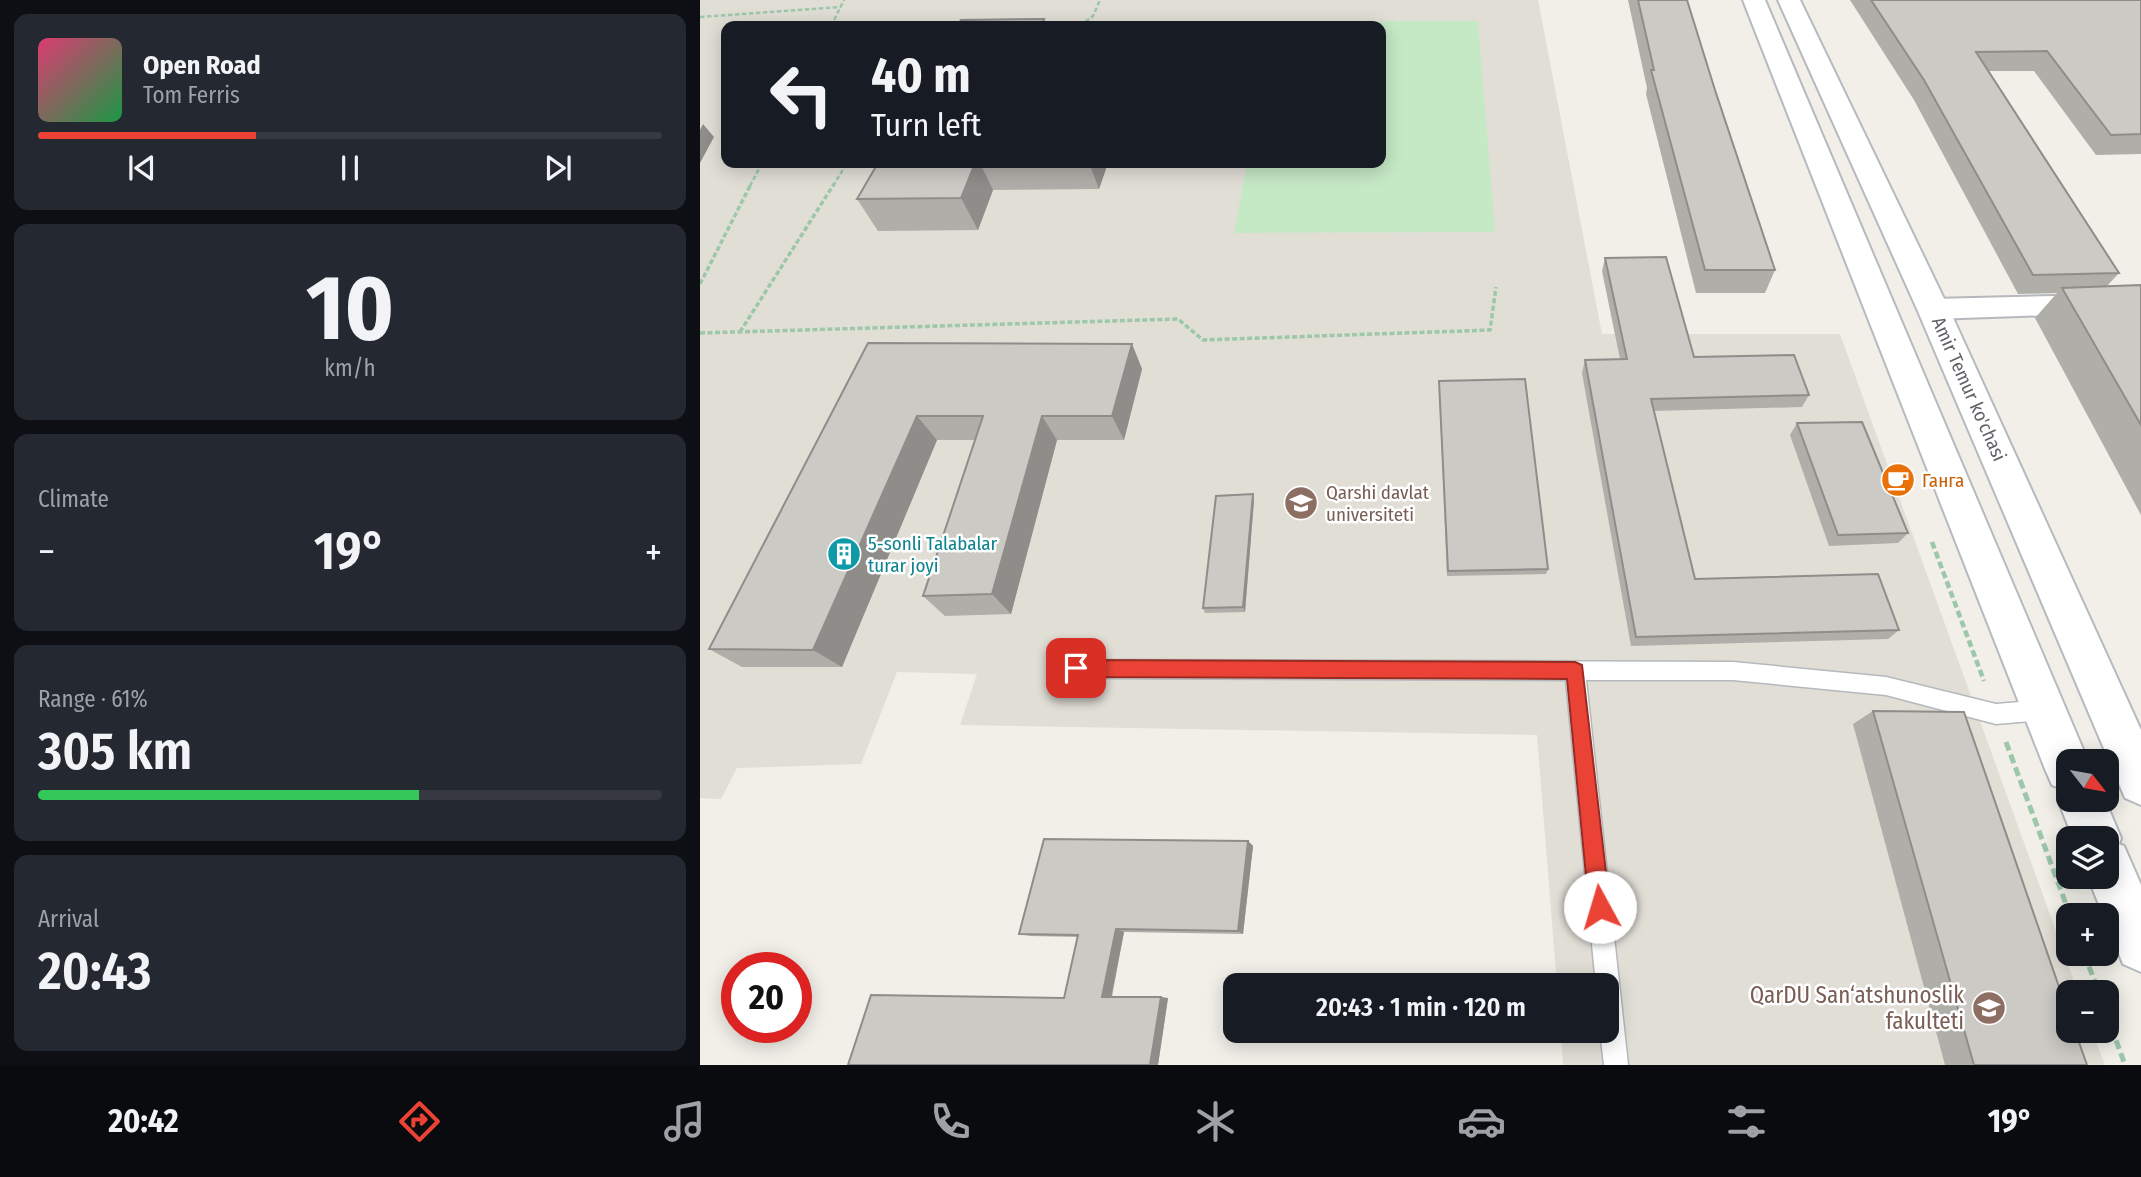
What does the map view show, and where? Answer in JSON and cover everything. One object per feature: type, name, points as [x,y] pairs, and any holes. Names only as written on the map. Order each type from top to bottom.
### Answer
[{"type":"main road","points":[[1754,0],[2060,749]]},
{"type":"main road","name":"Amir Temur ko'chasi","points":[[1789,0],[1844,123],[1933,309],[2141,782]]},
{"type":"main road","points":[[2118,889],[2141,946]]},
{"type":"street","points":[[1933,309],[2139,306]]},
{"type":"lane","points":[[1076,668],[1732,671],[1886,686],[1996,714],[2044,710]]},
{"type":"lane","points":[[1575,671],[1616,1065]]},
{"type":"path","points":[[834,21],[844,0]]},
{"type":"path","points":[[1086,21],[1093,16],[1100,0]]},
{"type":"path","points":[[700,17],[841,7]]},
{"type":"path","points":[[700,284],[759,168]]},
{"type":"path","points":[[740,332],[844,168]]},
{"type":"path","points":[[700,333],[1178,319],[1203,340],[1490,330],[1496,287]]},
{"type":"path","points":[[2118,1043],[2126,1065]]},
{"type":"shaded area","name":"Qarshi davlat universiteti","points":[[700,0],[1538,0],[1602,334],[1840,334],[2056,931],[2056,966],[2069,966],[2074,980],[2056,980],[2056,1043],[2097,1043],[2105,1065],[1563,1065],[1562,1043],[1619,1043],[1619,973],[1556,973],[1537,735],[960,725],[977,674],[897,672],[861,764],[737,768],[721,799],[700,798]]},
{"type":"green space","points":[[1386,21],[1478,21],[1495,232],[1234,233],[1246,168],[1386,168]]},
{"type":"building","points":[[1638,0],[1687,0],[1775,270],[1705,270],[1651,70],[1654,70]]},
{"type":"building","points":[[1871,0],[2141,0],[2141,134],[2111,135],[2047,51],[1976,52],[2119,273],[2033,275],[1924,80]]},
{"type":"building","points":[[1044,19],[1043,21],[961,20]]},
{"type":"building","points":[[875,168],[973,168],[961,198],[857,199]]},
{"type":"building","points":[[1666,257],[1694,357],[1794,355],[1809,395],[1651,399],[1695,579],[1878,574],[1899,630],[1636,637],[1585,360],[1627,359],[1605,258]]},
{"type":"building","points":[[2141,285],[2141,425],[2062,288]]},
{"type":"building","points":[[868,343],[1132,344],[1112,416],[1042,416],[992,594],[923,596],[983,416],[917,416],[813,650],[709,649]]},
{"type":"building","points":[[1525,379],[1548,569],[1448,571],[1439,381]]},
{"type":"building","points":[[1862,422],[1908,533],[1838,535],[1797,423]]},
{"type":"building","points":[[1253,494],[1243,607],[1203,608],[1216,496]]},
{"type":"building","points":[[1873,711],[1964,712],[2057,980],[2056,1043],[2079,1043],[2087,1065],[1974,1065]]},
{"type":"building","points":[[1044,839],[1248,841],[1238,931],[1116,929],[1102,997],[1161,997],[1150,1065],[848,1065],[871,995],[1064,998],[1078,935],[1019,934]]},
{"type":"place","name":"Ганга","points":[[1898,480]]},
{"type":"place","name":"Qarshi davlat universiteti","points":[[1301,503]]},
{"type":"place","name":"5-sonli Talabalar turar joyi","points":[[844,554]]},
{"type":"place","name":"QarDU San‘atshunoslik fakulteti","points":[[1989,1008]]},
{"type":"route","points":[[1076,668],[1575,671],[1600,907]]}]
